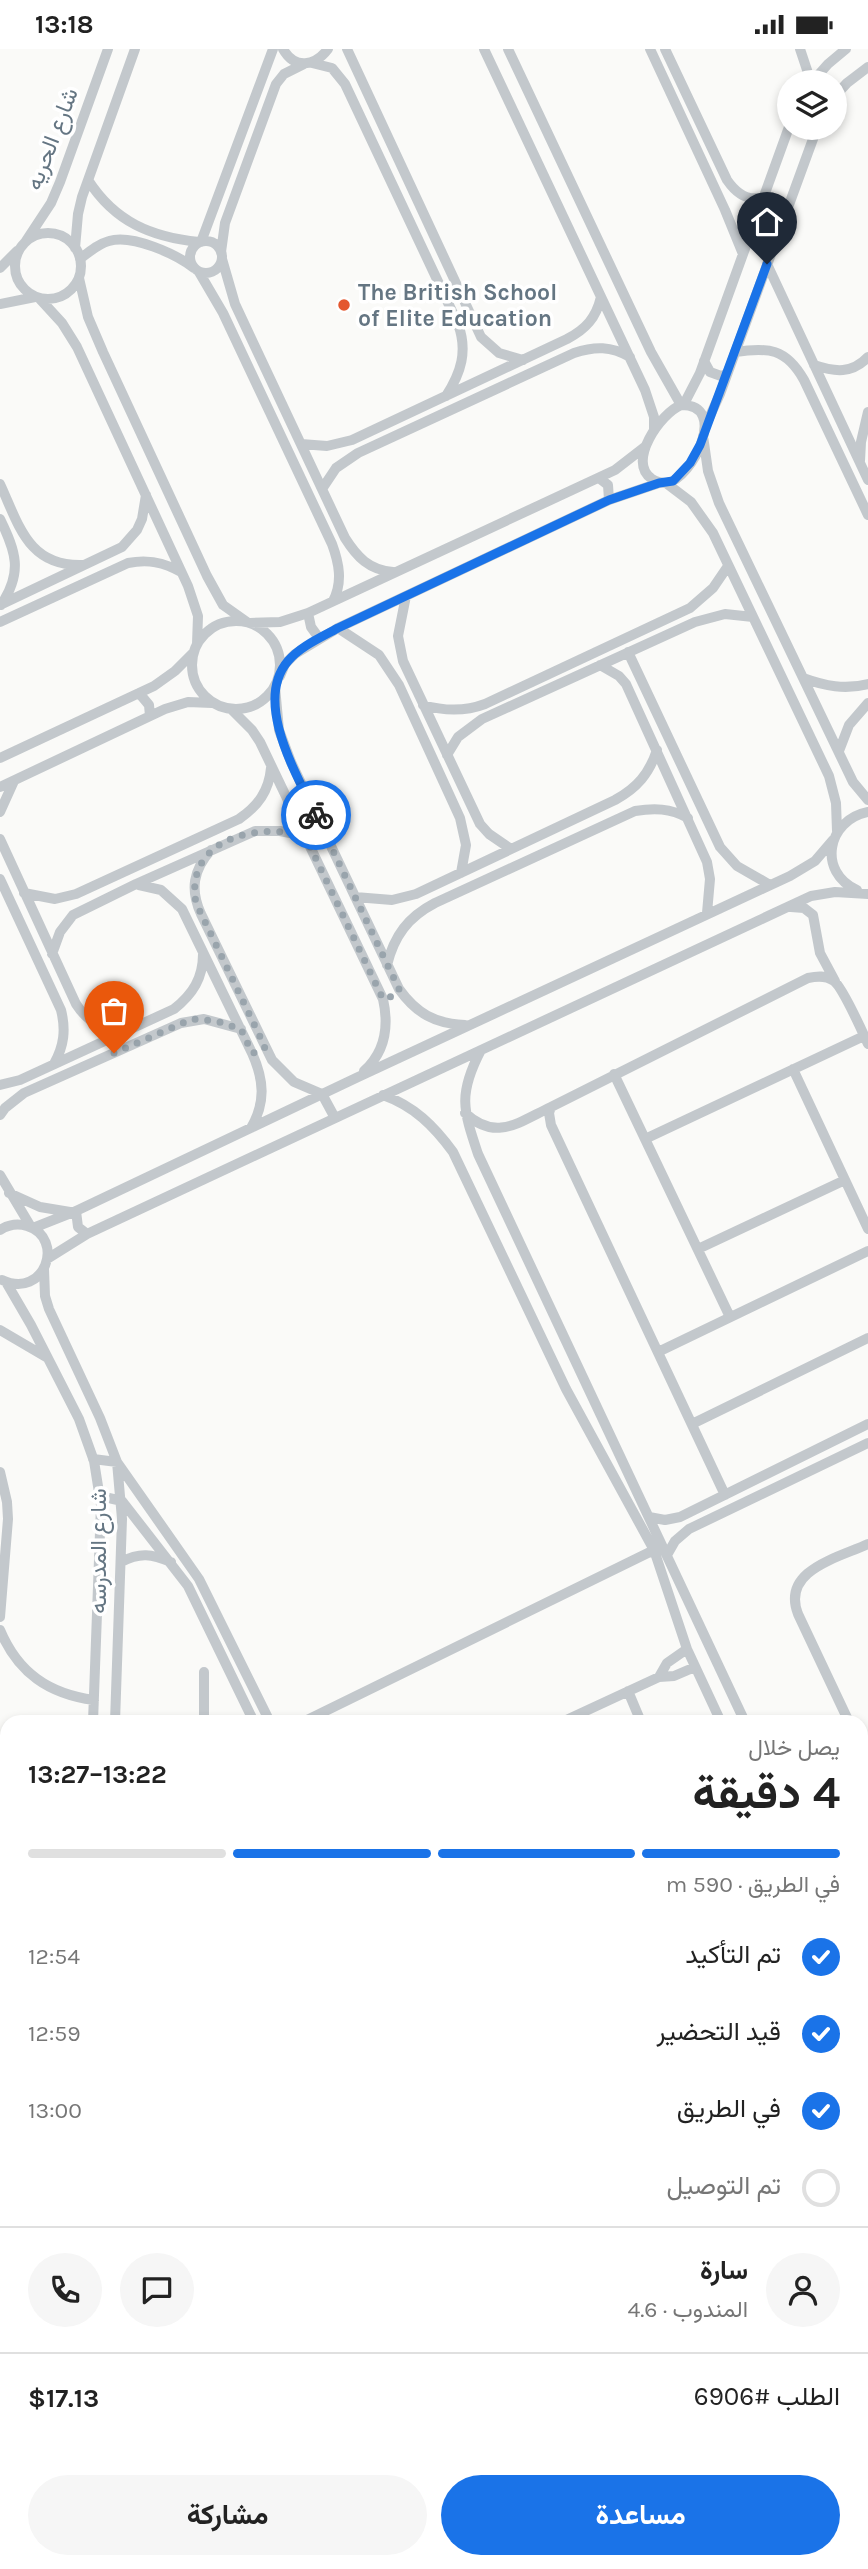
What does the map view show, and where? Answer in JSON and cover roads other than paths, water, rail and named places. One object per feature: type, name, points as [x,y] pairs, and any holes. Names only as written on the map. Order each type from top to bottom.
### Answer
[{"type":"street","name":"شارع الحريه","points":[[0,268],[22,245],[51,203],[108,49]]},
{"type":"street","name":"شارع الحريه","points":[[75,248],[78,213],[135,49]]},
{"type":"street","points":[[273,49],[200,242],[194,246],[189,257],[223,313],[332,544],[339,567],[339,580],[333,601]]},
{"type":"street","points":[[283,49],[290,59],[332,68],[345,84],[461,333],[463,359],[460,372],[446,396]]},
{"type":"street","points":[[80,259],[98,245],[110,240],[132,240],[176,257],[196,270],[211,273],[220,265],[225,223],[276,83],[284,74],[308,64],[328,49]]},
{"type":"street","points":[[346,49],[476,327],[489,346],[523,360]]},
{"type":"street","points":[[484,49],[631,359],[650,403],[654,430]]},
{"type":"street","points":[[508,49],[651,352],[683,405]]},
{"type":"street","points":[[650,49],[743,254]]},
{"type":"street","points":[[666,49],[732,186],[746,197],[755,200],[763,197]]},
{"type":"street","points":[[800,49],[807,70]]},
{"type":"street","points":[[822,70],[846,49]]},
{"type":"street","points":[[847,85],[868,67]]},
{"type":"street","points":[[683,405],[704,361],[784,140]]},
{"type":"street","points":[[232,710],[252,707],[261,702],[275,688],[285,664],[319,638],[609,500],[673,481],[684,471],[696,454],[813,140]]},
{"type":"street","points":[[88,180],[109,208],[136,226],[173,238],[213,243],[222,255],[235,304],[345,538],[360,559],[370,567],[395,572]]},
{"type":"street","points":[[718,195],[728,196],[732,186]]},
{"type":"street","points":[[132,240],[136,226]]},
{"type":"street","points":[[212,703],[204,695],[193,675],[198,615],[188,586],[84,361],[62,323],[18,282],[15,260],[22,245],[35,235],[46,232],[58,234],[68,239],[75,248],[80,259],[79,278],[88,317],[207,576],[223,605],[269,635],[279,654],[280,676]]},
{"type":"street","points":[[767,264],[868,480]]},
{"type":"street","points":[[0,304],[63,296],[73,288],[79,278]]},
{"type":"street","points":[[301,444],[327,446],[352,440],[567,339],[587,326],[594,317],[601,297]]},
{"type":"street","points":[[461,333],[470,334],[476,327]]},
{"type":"street","points":[[567,339],[575,342],[574,353]]},
{"type":"street","points":[[322,489],[336,468],[358,453],[574,353],[598,347],[620,351],[631,359],[641,361],[651,352]]},
{"type":"street","points":[[735,352],[761,349],[773,351],[794,364],[868,515]]},
{"type":"street","points":[[84,361],[90,354],[103,352]]},
{"type":"street","points":[[794,364],[800,356],[844,371],[868,357]]},
{"type":"street","points":[[704,361],[709,372],[721,376],[727,374]]},
{"type":"street","points":[[864,893],[851,888],[838,875],[832,858],[836,803],[823,763],[713,533],[691,502],[648,475],[644,469],[642,463],[646,446],[654,430],[670,412],[683,405],[694,406],[701,413],[708,471],[719,503],[853,782],[868,800]]},
{"type":"street","points":[[860,464],[861,442],[868,412]]},
{"type":"street","points":[[352,440],[352,446],[358,453]]},
{"type":"street","points":[[0,758],[165,679],[213,627],[236,621],[280,622],[308,613],[599,478],[626,464],[646,446]]},
{"type":"street","points":[[599,478],[608,485],[609,500]]},
{"type":"street","points":[[0,484],[25,539],[33,548],[51,560],[71,566],[85,565]]},
{"type":"street","points":[[0,605],[112,552],[130,540],[142,519],[146,495]]},
{"type":"street","points":[[701,513],[708,505],[719,503]]},
{"type":"street","points":[[0,519],[12,544],[15,562],[12,585],[0,605]]},
{"type":"street","points":[[332,544],[341,546],[345,538]]},
{"type":"street","points":[[12,544],[20,546],[25,539]]},
{"type":"street","points":[[112,552],[119,558],[119,567]]},
{"type":"street","points":[[0,622],[128,563],[162,563],[182,573]]},
{"type":"street","points":[[423,705],[450,710],[477,707],[690,608],[713,588],[728,566]]},
{"type":"street","points":[[188,586],[197,586],[207,576]]},
{"type":"street","points":[[406,596],[398,636],[403,660],[474,812],[489,834],[511,849]]},
{"type":"street","points":[[690,608],[695,622]]},
{"type":"street","points":[[308,613],[311,627],[319,638]]},
{"type":"street","points":[[447,755],[457,737],[482,719],[628,652],[695,622],[725,614],[753,617]]},
{"type":"street","points":[[338,628],[367,645],[388,667],[399,685],[460,818],[466,845],[461,873]]},
{"type":"street","points":[[628,652],[707,822],[728,857],[747,873],[770,885]]},
{"type":"street","points":[[388,667],[395,661],[403,660]]},
{"type":"street","points":[[600,665],[619,676],[626,684],[693,829],[710,879],[707,913]]},
{"type":"street","points":[[803,678],[830,687],[845,688],[868,684]]},
{"type":"street","points":[[275,688],[276,716],[285,746],[399,989],[409,1003],[435,1021],[468,1025]]},
{"type":"street","points":[[139,693],[149,705],[150,716]]},
{"type":"street","points":[[0,787],[150,716],[188,702],[212,703],[232,710],[252,730],[269,760],[383,999],[386,1033],[370,1066],[356,1078]]},
{"type":"street","points":[[823,763],[833,761],[839,753],[849,725],[868,703]]},
{"type":"street","points":[[477,707],[475,716],[482,719]]},
{"type":"street","points":[[24,893],[44,899],[65,898],[239,819],[259,802],[270,778],[269,760],[272,748],[285,746]]},
{"type":"street","points":[[355,897],[379,900],[416,894],[615,800],[637,785],[646,775],[657,750]]},
{"type":"street","points":[[0,812],[14,781]]},
{"type":"street","points":[[615,800],[623,807],[622,815]]},
{"type":"street","points":[[387,965],[403,927],[423,909],[622,815],[663,809],[688,818]]},
{"type":"street","points":[[460,818],[469,821],[474,812]]},
{"type":"street","points":[[0,1230],[12,1225],[32,1228],[75,1212],[770,885],[815,861],[850,818],[868,812]]},
{"type":"street","points":[[239,819],[245,825],[246,834]]},
{"type":"street","points":[[693,829],[700,829],[707,822]]},
{"type":"street","points":[[52,954],[60,932],[73,915],[136,884],[246,834],[267,830],[305,836]]},
{"type":"street","points":[[0,843],[82,1014],[101,1028],[124,1032]]},
{"type":"street","points":[[211,850],[203,859],[194,880],[196,903],[201,914],[272,1061],[294,1082],[322,1094],[335,1118]]},
{"type":"street","points":[[0,879],[61,1010],[63,1044],[54,1064]]},
{"type":"street","points":[[136,884],[149,885],[172,898],[188,920],[241,1029],[259,1069],[263,1094],[261,1106],[251,1128]]},
{"type":"street","points":[[2,1280],[15,1284],[32,1281],[46,1264],[87,1234],[788,908],[823,894],[864,893]]},
{"type":"street","points":[[416,894],[417,905],[423,909]]},
{"type":"street","points":[[65,898],[65,906],[73,915]]},
{"type":"street","points":[[645,1139],[793,1069],[866,1040],[820,953],[813,915],[804,908],[788,908]]},
{"type":"street","points":[[188,920],[195,914],[201,914]]},
{"type":"street","points":[[18,1097],[10,1092],[6,1084],[174,1009],[194,990],[200,977],[203,951]]},
{"type":"street","points":[[465,1113],[487,1127],[505,1129],[807,978],[825,977],[837,984]]},
{"type":"street","points":[[383,999],[393,997],[399,989]]},
{"type":"street","points":[[61,1010],[76,1004]]},
{"type":"street","points":[[174,1009],[179,1013],[181,1023]]},
{"type":"street","points":[[0,1115],[18,1097],[181,1023],[205,1019],[241,1029]]},
{"type":"street","points":[[252,1053],[260,1052],[265,1047]]},
{"type":"street","points":[[481,1049],[467,1083],[465,1113],[478,1154],[742,1715]]},
{"type":"street","points":[[793,1069],[868,1229]]},
{"type":"street","points":[[614,1074],[730,1317]]},
{"type":"street","points":[[383,1095],[403,1102],[422,1116],[439,1133],[459,1163],[565,1389],[654,1550],[687,1649],[718,1715]]},
{"type":"street","points":[[551,1107],[551,1125],[726,1495]]},
{"type":"street","points":[[459,1163],[467,1156],[478,1154]]},
{"type":"street","name":"شارع المدرسه","points":[[0,1175],[5,1193],[45,1241],[45,1296],[49,1309],[100,1418],[117,1462],[122,1501],[115,1715]]},
{"type":"street","points":[[698,1249],[845,1180]]},
{"type":"street","points":[[5,1193],[40,1207],[75,1212]]},
{"type":"street","points":[[75,1212],[76,1222],[87,1234]]},
{"type":"street","points":[[658,1352],[868,1251]]},
{"type":"street","name":"شارع المدرسه","points":[[2,1280],[49,1359],[79,1419],[93,1459],[100,1496],[93,1715]]},
{"type":"street","points":[[0,1330],[49,1359]]},
{"type":"street","points":[[692,1424],[868,1338]]},
{"type":"street","points":[[565,1389],[584,1380]]},
{"type":"street","points":[[649,1517],[664,1520],[680,1517],[868,1424]]},
{"type":"street","points":[[849,1433],[856,1448]]},
{"type":"street","points":[[667,1555],[675,1541],[686,1531],[868,1443]]},
{"type":"street","points":[[93,1459],[117,1462],[199,1579],[267,1715]]},
{"type":"street","points":[[0,1472],[8,1519],[0,1618]]},
{"type":"street","points":[[100,1496],[122,1501],[188,1586],[251,1715]]},
{"type":"street","points":[[680,1517],[679,1524],[686,1531]]},
{"type":"street","points":[[846,1715],[798,1614],[793,1596],[803,1575],[868,1545]]},
{"type":"street","points":[[317,1715],[654,1550]]},
{"type":"street","points":[[121,1562],[148,1554],[172,1563]]},
{"type":"street","points":[[0,1630],[12,1655],[36,1680],[64,1694],[94,1700]]},
{"type":"street","points":[[659,1677],[667,1663],[687,1649]]},
{"type":"street","points":[[577,1715],[659,1677],[681,1674],[695,1667]]},
{"type":"street","points":[[204,1672],[204,1715]]},
{"type":"street","points":[[628,1691],[638,1715]]},
{"type":"place","name":"The British School of Elite Education","points":[[344,305]]}]
